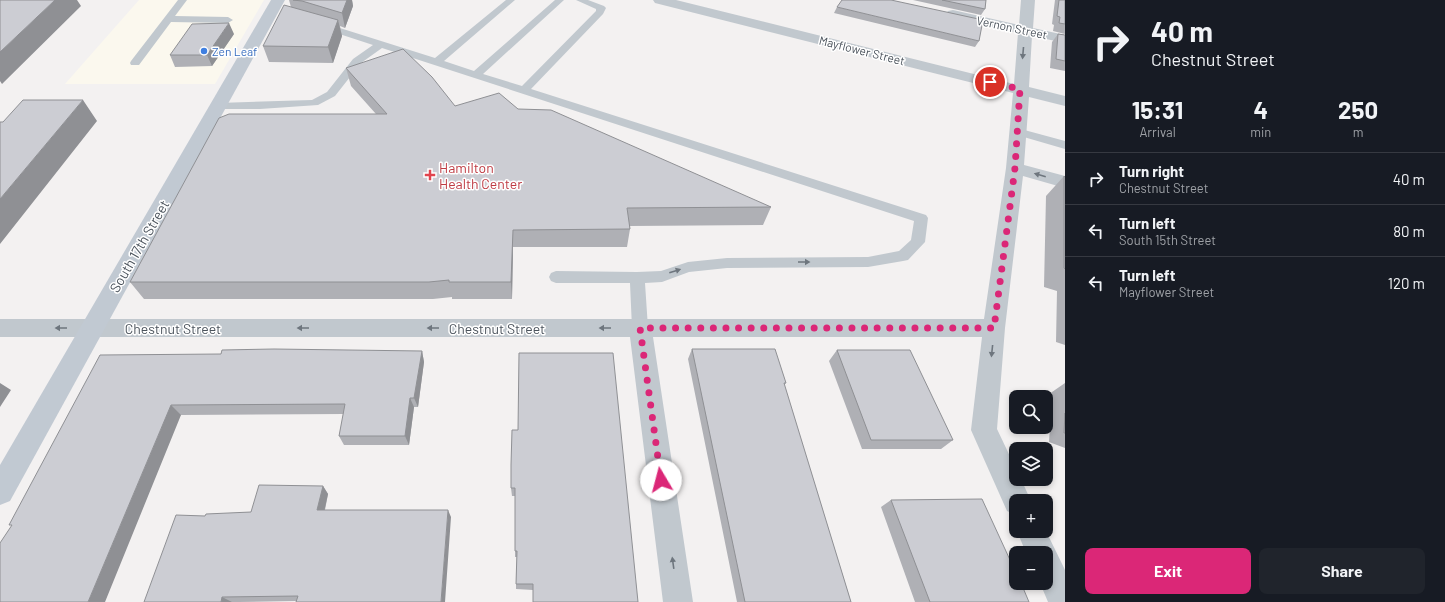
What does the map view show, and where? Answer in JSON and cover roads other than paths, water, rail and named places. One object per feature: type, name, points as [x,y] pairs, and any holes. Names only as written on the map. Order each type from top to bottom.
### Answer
[{"type":"main road","name":"South 17th Street","points":[[0,492],[218,106],[278,9]]},
{"type":"street","name":"Mayflower Street","points":[[660,0],[1065,100]]},
{"type":"street","points":[[1014,494],[984,430],[994,328],[1015,168],[1028,0]]},
{"type":"street","name":"Vernon Street","points":[[941,12],[1065,39]]},
{"type":"street","points":[[1015,168],[1065,182]]},
{"type":"street","name":"Chestnut Street","points":[[0,328],[994,328]]},
{"type":"street","points":[[640,328],[678,602]]},
{"type":"street","points":[[1053,579],[1064,602]]},
{"type":"lane","points":[[135,63],[183,0]]},
{"type":"lane","points":[[437,62],[512,0]]},
{"type":"lane","points":[[476,74],[560,0]]},
{"type":"lane","points":[[524,90],[600,12],[601,8],[580,0]]},
{"type":"lane","points":[[168,19],[228,20]]},
{"type":"lane","points":[[310,21],[921,218],[918,242],[903,256],[868,262],[727,263],[688,267],[662,276],[637,278],[556,277]]},
{"type":"lane","points":[[218,106],[275,106],[314,103],[331,94],[357,61],[381,44]]},
{"type":"lane","points":[[1017,132],[1065,145]]},
{"type":"lane","points":[[637,278],[640,328]]},
{"type":"place","name":"Zen Leaf","points":[[204,51]]},
{"type":"place","name":"Hamilton Health Center","points":[[430,175]]}]
